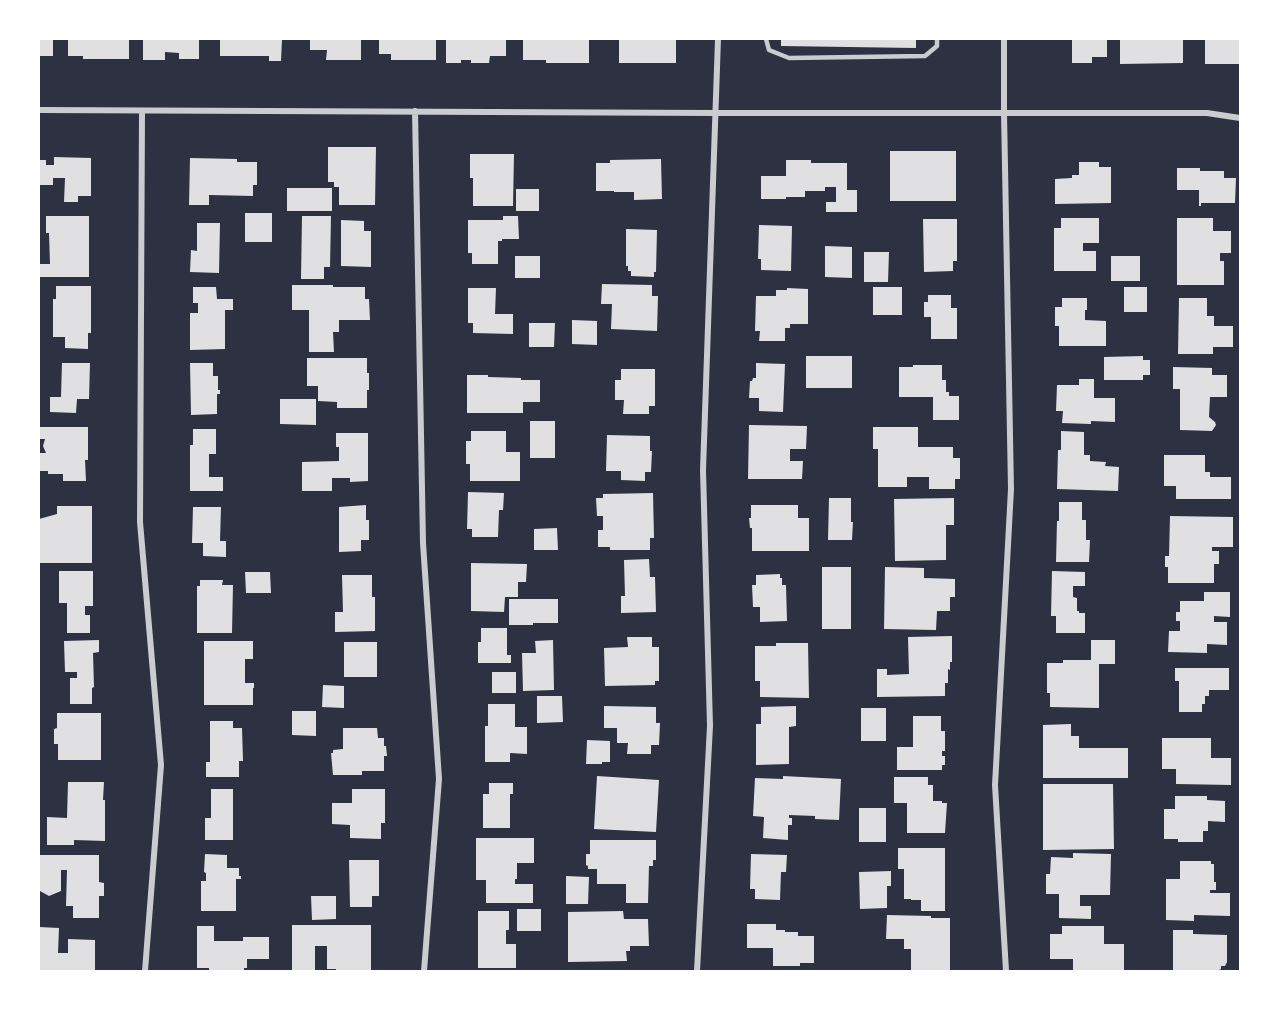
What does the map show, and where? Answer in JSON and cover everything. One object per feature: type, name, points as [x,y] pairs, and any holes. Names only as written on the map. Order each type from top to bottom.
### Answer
[{"type":"street","points":[[697,971],[710,726],[703,470],[718,39]]},
{"type":"street","points":[[1004,39],[1011,489],[995,784],[1005,971]]},
{"type":"street","points":[[39,110],[1207,113],[1240,118]]},
{"type":"street","points":[[142,111],[140,522],[161,765],[145,971]]},
{"type":"street","points":[[415,111],[423,543],[440,779],[424,971]]},
{"type":"lane","points":[[766,39],[769,50],[789,58],[925,56],[937,46],[937,39]]},
{"type":"building","points":[[39,39],[53,39],[53,56],[39,56]]},
{"type":"building","points":[[68,39],[129,39],[129,59],[83,59],[83,56],[68,56]]},
{"type":"building","points":[[143,39],[199,39],[199,59],[179,59],[179,53],[165,52],[165,60],[143,60]]},
{"type":"building","points":[[220,39],[282,39],[281,61],[269,61],[269,56],[220,56]]},
{"type":"building","points":[[310,39],[361,39],[361,60],[326,60],[327,50],[310,50]]},
{"type":"building","points":[[379,39],[436,39],[436,60],[391,60],[391,54],[379,54]]},
{"type":"building","points":[[446,39],[506,39],[506,56],[490,56],[489,63],[471,63],[471,60],[461,60],[461,63],[446,63]]},
{"type":"building","points":[[523,39],[589,39],[589,63],[546,63],[546,60],[523,60]]},
{"type":"building","points":[[619,39],[676,39],[676,63],[619,63]]},
{"type":"building","points":[[781,39],[916,39],[916,48],[781,46]]},
{"type":"building","points":[[1072,39],[1107,39],[1107,57],[1092,57],[1092,63],[1072,63]]},
{"type":"building","points":[[1120,39],[1183,39],[1183,63],[1120,64]]},
{"type":"building","points":[[1205,39],[1240,39],[1240,64],[1205,64]]},
{"type":"building","points":[[328,147],[376,147],[375,205],[339,205],[339,187],[334,187],[334,182],[328,182]]},
{"type":"building","points":[[890,151],[956,151],[956,201],[890,201]]},
{"type":"building","points":[[470,154],[514,154],[513,206],[473,206]]},
{"type":"building","points":[[54,157],[91,158],[91,196],[78,196],[78,202],[64,202],[65,178],[53,178],[53,185],[39,185],[39,160],[46,160],[46,165],[54,165]]},
{"type":"building","points":[[190,158],[237,159],[237,162],[257,162],[257,185],[253,185],[253,196],[209,195],[209,205],[189,205]]},
{"type":"building","points":[[661,159],[662,199],[634,200],[634,192],[596,191],[596,163],[610,163],[610,160]]},
{"type":"building","points":[[786,160],[847,163],[847,190],[857,190],[857,212],[826,212],[826,202],[836,202],[836,187],[825,187],[825,191],[805,191],[805,197],[761,199],[761,176],[786,176]]},
{"type":"building","points":[[1079,162],[1099,162],[1099,167],[1111,167],[1111,203],[1055,204],[1055,179],[1072,178],[1072,175],[1079,175]]},
{"type":"building","points":[[1177,168],[1224,171],[1224,178],[1236,178],[1235,203],[1201,203],[1199,206],[1199,190],[1177,190]]},
{"type":"building","points":[[287,188],[332,188],[332,211],[287,211]]},
{"type":"building","points":[[516,189],[539,189],[539,211],[516,211]]},
{"type":"building","points":[[245,213],[272,213],[272,242],[245,242]]},
{"type":"building","points":[[46,216],[89,216],[89,277],[39,277],[39,264],[50,264]]},
{"type":"building","points":[[302,216],[331,216],[330,267],[324,267],[324,279],[301,279]]},
{"type":"building","points":[[503,216],[518,216],[519,239],[498,241],[498,264],[472,264],[472,253],[468,253],[468,220],[503,220]]},
{"type":"building","points":[[1061,218],[1099,218],[1099,243],[1083,243],[1083,251],[1096,251],[1096,271],[1054,271],[1054,228],[1061,228]]},
{"type":"building","points":[[1177,218],[1213,218],[1213,231],[1231,231],[1231,253],[1220,253],[1220,261],[1224,261],[1224,285],[1177,285]]},
{"type":"building","points":[[923,219],[957,219],[957,261],[953,261],[953,271],[924,272]]},
{"type":"building","points":[[341,220],[364,221],[364,231],[371,231],[371,267],[341,266]]},
{"type":"building","points":[[197,223],[220,223],[219,273],[190,272],[191,250],[197,251]]},
{"type":"building","points":[[759,225],[792,226],[791,271],[761,270],[761,259],[758,259]]},
{"type":"building","points":[[626,229],[657,230],[654,277],[631,276],[631,271],[628,271]]},
{"type":"building","points":[[825,246],[852,247],[852,278],[825,277]]},
{"type":"building","points":[[864,252],[889,252],[888,282],[864,282]]},
{"type":"building","points":[[515,256],[540,256],[540,278],[515,278]]},
{"type":"building","points":[[1111,256],[1140,256],[1140,281],[1111,281]]},
{"type":"building","points":[[602,284],[652,285],[652,296],[658,296],[657,331],[611,329],[612,304],[601,304]]},
{"type":"building","points":[[292,285],[365,287],[365,299],[369,299],[370,320],[339,320],[339,332],[333,332],[334,352],[309,352],[309,310],[292,310]]},
{"type":"building","points":[[56,286],[91,286],[91,333],[88,333],[88,349],[65,348],[65,337],[53,337],[53,299],[56,299]]},
{"type":"building","points":[[193,287],[216,287],[217,299],[233,299],[233,310],[225,310],[225,349],[190,350],[190,313],[198,313],[198,303],[193,303]]},
{"type":"building","points":[[873,287],[902,287],[902,315],[873,315]]},
{"type":"building","points":[[1124,287],[1147,287],[1147,312],[1124,312]]},
{"type":"building","points":[[468,288],[496,288],[495,314],[513,314],[513,334],[473,333],[473,323],[468,323]]},
{"type":"building","points":[[787,288],[808,289],[808,324],[790,324],[790,328],[785,328],[785,341],[759,341],[760,331],[755,331],[756,296],[776,296],[776,290],[787,290]]},
{"type":"building","points":[[928,295],[951,295],[951,308],[957,308],[957,339],[931,339],[931,317],[924,317],[924,302],[928,302]]},
{"type":"building","points":[[1062,298],[1087,298],[1085,320],[1106,321],[1106,346],[1059,346],[1059,326],[1055,326],[1055,307],[1062,307]]},
{"type":"building","points":[[1179,298],[1207,298],[1207,316],[1214,316],[1214,326],[1233,326],[1233,347],[1213,347],[1213,354],[1178,354]]},
{"type":"building","points":[[572,320],[597,321],[597,345],[572,344]]},
{"type":"building","points":[[529,323],[555,323],[554,347],[529,347]]},
{"type":"building","points":[[806,356],[852,356],[852,388],[806,388]]},
{"type":"building","points":[[1143,356],[1143,360],[1150,360],[1150,375],[1143,375],[1143,380],[1104,380],[1104,357]]},
{"type":"building","points":[[307,358],[367,358],[369,390],[367,390],[367,408],[337,408],[337,402],[318,401],[318,386],[307,386]]},
{"type":"building","points":[[62,363],[90,363],[89,399],[77,399],[76,413],[50,412],[50,397],[61,397]]},
{"type":"building","points":[[190,363],[213,363],[213,376],[218,376],[218,390],[220,390],[220,394],[217,394],[217,414],[191,415]]},
{"type":"building","points":[[756,363],[785,364],[783,412],[759,411],[759,398],[749,398],[750,381],[756,378]]},
{"type":"building","points":[[913,365],[942,365],[942,380],[946,380],[946,392],[949,392],[949,396],[959,396],[959,420],[933,420],[933,397],[899,397],[899,367],[913,367]]},
{"type":"building","points":[[1173,367],[1212,368],[1212,375],[1227,375],[1227,397],[1210,397],[1209,417],[1216,425],[1212,431],[1180,430],[1180,389],[1173,389]]},
{"type":"building","points":[[621,369],[655,369],[655,406],[649,406],[649,414],[623,414],[624,400],[615,400],[615,380],[621,380]]},
{"type":"building","points":[[467,375],[540,380],[540,402],[523,402],[523,413],[467,413]]},
{"type":"building","points":[[1079,379],[1094,379],[1094,398],[1115,398],[1115,422],[1062,423],[1063,411],[1056,411],[1057,385],[1079,385]]},
{"type":"building","points":[[280,399],[316,399],[316,425],[280,424]]},
{"type":"building","points":[[530,421],[555,421],[555,458],[530,458]]},
{"type":"building","points":[[749,425],[807,426],[806,449],[790,449],[790,461],[803,461],[802,479],[748,479]]},
{"type":"building","points":[[39,427],[88,427],[86,481],[63,481],[63,474],[48,474],[48,471],[39,471],[39,453],[46,453],[43,446],[45,439],[39,439]]},
{"type":"building","points":[[873,427],[918,427],[918,447],[953,447],[953,458],[960,458],[960,479],[955,479],[955,489],[929,489],[929,477],[907,477],[907,487],[878,487],[878,449],[873,449]]},
{"type":"building","points":[[193,429],[216,429],[216,454],[209,454],[209,477],[223,477],[223,491],[190,491],[190,445],[193,445]]},
{"type":"building","points":[[471,431],[506,431],[506,452],[520,452],[520,481],[470,481],[470,464],[466,464],[466,441],[471,441]]},
{"type":"building","points":[[1061,431],[1084,432],[1084,455],[1090,455],[1090,461],[1106,462],[1105,466],[1119,467],[1118,491],[1057,489]]},
{"type":"building","points":[[336,433],[368,433],[368,481],[350,482],[350,478],[332,478],[332,491],[302,491],[302,462],[339,461]]},
{"type":"building","points":[[607,435],[650,436],[651,472],[645,472],[645,481],[621,480],[621,471],[606,471]]},
{"type":"building","points":[[1164,455],[1205,455],[1205,472],[1210,472],[1210,477],[1231,477],[1231,499],[1176,499],[1176,486],[1164,486]]},
{"type":"building","points":[[468,492],[504,493],[503,510],[499,510],[498,537],[472,537],[472,529],[467,529]]},
{"type":"building","points":[[653,493],[654,538],[650,538],[650,550],[610,550],[610,547],[598,547],[598,530],[603,530],[603,516],[597,516],[596,498],[603,498],[603,494]]},
{"type":"building","points":[[829,498],[851,498],[852,540],[828,540]]},
{"type":"building","points":[[954,498],[954,525],[946,525],[946,560],[895,561],[894,499]]},
{"type":"building","points":[[1059,502],[1082,502],[1082,520],[1086,520],[1086,540],[1090,540],[1089,562],[1056,562]]},
{"type":"building","points":[[366,505],[369,540],[361,540],[361,551],[339,552],[339,507]]},
{"type":"building","points":[[751,505],[798,505],[798,518],[809,518],[809,551],[752,551],[752,528],[750,528],[749,518],[751,518]]},
{"type":"building","points":[[57,506],[92,506],[92,563],[39,563],[39,519],[57,514]]},
{"type":"building","points":[[193,507],[221,507],[220,541],[226,541],[226,557],[203,556],[203,543],[192,543]]},
{"type":"building","points":[[1170,516],[1233,517],[1233,547],[1212,547],[1212,551],[1219,551],[1219,564],[1214,564],[1214,583],[1168,583],[1165,556],[1169,556]]},
{"type":"building","points":[[557,528],[558,550],[534,550],[534,529]]},
{"type":"building","points":[[649,559],[650,577],[655,577],[656,612],[621,613],[621,596],[625,596],[624,560]]},
{"type":"building","points":[[471,563],[527,564],[526,582],[518,582],[518,597],[505,597],[504,612],[471,611]]},
{"type":"building","points":[[822,567],[851,567],[851,629],[822,629]]},
{"type":"building","points":[[885,567],[924,568],[924,578],[955,579],[955,597],[950,597],[950,611],[937,611],[936,630],[884,629]]},
{"type":"building","points":[[59,571],[93,571],[93,606],[85,606],[85,615],[90,615],[90,633],[67,633],[67,603],[59,603]]},
{"type":"building","points":[[1052,571],[1085,572],[1085,586],[1073,586],[1073,597],[1077,598],[1077,611],[1085,613],[1085,633],[1056,633],[1056,616],[1051,616]]},
{"type":"building","points":[[245,572],[270,572],[271,593],[246,593]]},
{"type":"building","points":[[780,574],[782,585],[786,585],[787,621],[760,622],[760,607],[753,607],[752,585],[756,585],[756,575]]},
{"type":"building","points":[[342,575],[372,575],[372,597],[375,597],[375,631],[335,632],[335,612],[343,612]]},
{"type":"building","points":[[200,580],[223,580],[222,585],[233,585],[232,633],[197,633],[197,586],[200,586]]},
{"type":"building","points":[[1204,592],[1230,592],[1230,617],[1214,616],[1214,622],[1227,622],[1227,645],[1207,644],[1207,653],[1168,652],[1169,631],[1180,631],[1180,621],[1176,621],[1176,612],[1180,612],[1180,601],[1204,601]]},
{"type":"building","points":[[509,599],[558,599],[558,623],[509,625]]},
{"type":"building","points":[[481,628],[507,628],[507,655],[511,655],[511,663],[478,663]]},
{"type":"building","points":[[952,636],[952,662],[950,662],[950,670],[948,669],[948,683],[945,683],[945,696],[877,697],[877,669],[887,669],[887,675],[909,674],[908,637]]},
{"type":"building","points":[[627,637],[652,637],[652,647],[659,647],[659,681],[655,681],[655,685],[605,686],[604,648],[628,647]]},
{"type":"building","points":[[99,640],[99,652],[93,653],[92,704],[70,704],[70,678],[77,678],[77,672],[65,672],[64,641]]},
{"type":"building","points":[[553,640],[554,690],[523,691],[522,653],[536,653],[535,641]]},
{"type":"building","points":[[1091,640],[1115,640],[1115,664],[1099,664],[1099,708],[1050,707],[1050,693],[1047,693],[1047,663],[1063,663],[1063,660],[1091,660]]},
{"type":"building","points":[[204,641],[253,641],[253,659],[245,659],[245,683],[254,683],[253,705],[204,705]]},
{"type":"building","points":[[344,642],[377,642],[377,677],[344,677]]},
{"type":"building","points":[[776,643],[808,643],[809,698],[760,697],[760,681],[755,681],[755,646],[776,646]]},
{"type":"building","points":[[1175,668],[1229,668],[1229,690],[1209,690],[1209,696],[1205,696],[1205,704],[1202,704],[1202,712],[1179,712],[1179,681],[1175,681]]},
{"type":"building","points":[[492,672],[516,672],[516,693],[492,693]]},
{"type":"building","points":[[323,685],[344,686],[344,708],[322,707]]},
{"type":"building","points":[[537,696],[562,696],[563,722],[537,723]]},
{"type":"building","points":[[488,704],[515,704],[515,727],[527,727],[527,754],[510,753],[510,762],[485,762],[485,726],[488,726]]},
{"type":"building","points":[[604,706],[656,707],[656,723],[660,723],[659,745],[651,745],[651,754],[627,754],[628,743],[617,743],[617,728],[604,728]]},
{"type":"building","points":[[796,706],[796,726],[789,727],[789,764],[756,765],[756,724],[761,724],[761,707]]},
{"type":"building","points":[[861,708],[886,708],[886,741],[861,741]]},
{"type":"building","points":[[292,711],[316,711],[316,736],[292,735]]},
{"type":"building","points":[[57,713],[101,713],[101,760],[58,760],[58,744],[54,744]]},
{"type":"building","points":[[913,716],[941,716],[941,731],[945,731],[945,751],[942,751],[942,756],[945,756],[945,765],[942,765],[942,770],[897,770],[897,747],[913,747]]},
{"type":"building","points":[[210,721],[233,721],[233,728],[242,728],[243,761],[239,761],[239,777],[206,777],[206,762],[210,762]]},
{"type":"building","points":[[1071,724],[1071,736],[1079,736],[1079,748],[1128,748],[1128,778],[1043,778],[1043,725]]},
{"type":"building","points":[[343,728],[377,728],[378,738],[384,738],[384,746],[386,746],[384,771],[362,771],[362,775],[333,775],[331,753],[333,750],[343,749]]},
{"type":"building","points":[[1162,738],[1211,738],[1211,758],[1231,758],[1231,785],[1176,784],[1176,769],[1162,769]]},
{"type":"building","points":[[587,740],[610,741],[610,762],[586,764]]},
{"type":"building","points":[[597,776],[659,780],[656,832],[594,829]]},
{"type":"building","points":[[783,776],[841,779],[839,820],[789,815],[789,818],[792,818],[792,825],[788,825],[788,840],[763,838],[764,817],[753,816],[755,778],[783,779]]},
{"type":"building","points":[[894,777],[928,777],[928,785],[933,785],[933,801],[947,803],[945,833],[907,833],[907,803],[894,803]]},
{"type":"building","points":[[68,782],[104,782],[105,841],[74,840],[74,845],[47,845],[47,817],[67,818]]},
{"type":"building","points":[[489,783],[513,783],[513,794],[510,794],[510,828],[483,828],[483,794],[489,794]]},
{"type":"building","points":[[1043,784],[1113,784],[1114,849],[1043,850]]},
{"type":"building","points":[[211,789],[233,789],[233,840],[205,840],[205,818],[211,818]]},
{"type":"building","points":[[352,789],[385,789],[385,823],[381,823],[381,839],[350,838],[350,825],[332,824],[332,803],[352,803]]},
{"type":"building","points":[[1175,796],[1207,796],[1207,800],[1225,801],[1225,822],[1208,821],[1208,831],[1203,831],[1203,842],[1178,842],[1178,839],[1164,839],[1164,809],[1175,809]]},
{"type":"building","points":[[859,808],[886,808],[886,842],[859,842]]},
{"type":"building","points":[[476,838],[534,838],[534,863],[517,863],[517,879],[515,879],[515,884],[533,884],[533,903],[486,903],[486,880],[476,880]]},
{"type":"building","points":[[590,840],[656,840],[656,860],[653,860],[653,866],[649,866],[648,903],[626,903],[626,884],[597,884],[597,869],[588,869],[586,865],[586,854],[590,854]]},
{"type":"building","points":[[898,848],[945,848],[945,911],[921,911],[921,900],[904,899],[904,869],[898,869]]},
{"type":"building","points":[[1073,853],[1111,854],[1110,895],[1080,895],[1080,906],[1091,906],[1091,919],[1059,918],[1059,894],[1046,894],[1046,874],[1050,874],[1051,857],[1073,858]]},
{"type":"building","points":[[205,854],[227,855],[227,868],[239,868],[241,879],[236,879],[236,911],[201,911],[201,881],[206,881]]},
{"type":"building","points":[[751,854],[787,855],[786,872],[781,872],[780,900],[755,899],[755,889],[750,889]]},
{"type":"building","points":[[40,855],[99,855],[99,882],[104,883],[104,896],[99,896],[99,918],[73,918],[73,906],[66,906],[67,870],[61,870],[61,891],[49,896],[40,891]]},
{"type":"building","points":[[349,860],[379,860],[379,896],[372,896],[372,907],[350,907]]},
{"type":"building","points":[[1180,861],[1211,861],[1211,864],[1214,864],[1216,890],[1210,890],[1210,893],[1230,893],[1230,916],[1194,915],[1194,921],[1166,920],[1166,879],[1180,879]]},
{"type":"building","points":[[891,871],[891,886],[887,886],[887,908],[860,909],[859,872]]},
{"type":"building","points":[[566,876],[589,877],[588,904],[566,904]]},
{"type":"building","points":[[311,896],[336,896],[336,919],[312,920]]},
{"type":"building","points":[[517,909],[541,909],[541,931],[517,931]]},
{"type":"building","points":[[478,911],[509,911],[506,944],[516,944],[516,968],[478,968]]},
{"type":"building","points":[[623,911],[624,919],[648,919],[649,946],[630,946],[630,951],[626,951],[627,961],[568,962],[568,912]]},
{"type":"building","points":[[887,915],[950,918],[950,970],[911,970],[911,949],[904,949],[904,939],[886,939]]},
{"type":"building","points":[[747,924],[776,924],[776,930],[798,932],[798,936],[814,936],[814,963],[800,963],[800,966],[773,966],[773,948],[747,948]]},
{"type":"building","points":[[292,925],[371,925],[371,971],[327,969],[327,946],[315,946],[315,971],[292,971]]},
{"type":"building","points":[[197,926],[214,926],[214,941],[243,941],[243,937],[269,937],[269,959],[247,959],[247,968],[244,968],[244,971],[209,971],[209,968],[197,968]]},
{"type":"building","points":[[1062,926],[1104,926],[1104,944],[1124,944],[1124,970],[1073,971],[1073,959],[1050,959],[1050,934],[1062,934]]},
{"type":"building","points":[[39,927],[59,928],[58,953],[68,953],[68,939],[95,940],[95,971],[39,971]]},
{"type":"building","points":[[1173,930],[1193,930],[1193,934],[1227,935],[1225,966],[1221,966],[1221,969],[1217,971],[1173,971]]}]
